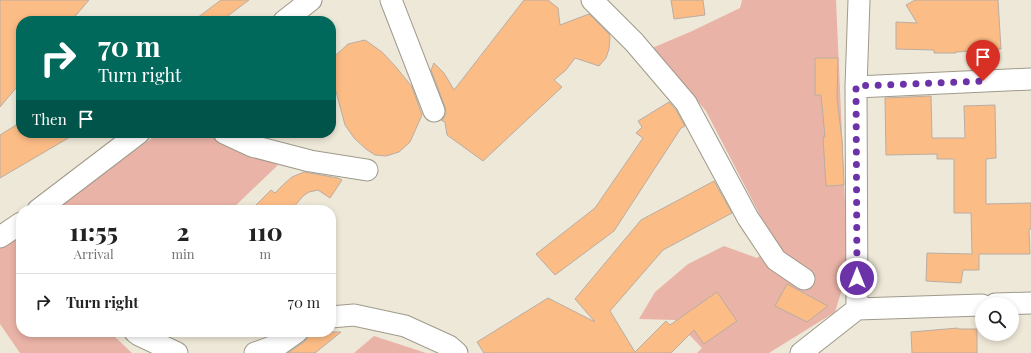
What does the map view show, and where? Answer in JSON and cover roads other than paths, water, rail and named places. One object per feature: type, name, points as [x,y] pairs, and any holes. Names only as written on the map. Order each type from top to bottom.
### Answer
[{"type":"street","points":[[391,0],[434,111]]},
{"type":"street","points":[[592,0],[634,42],[686,103],[748,218],[776,260],[804,279]]},
{"type":"street","points":[[857,310],[856,86],[859,0]]},
{"type":"street","points":[[290,16],[306,2]]},
{"type":"street","points":[[856,86],[1031,79]]},
{"type":"street","points":[[45,205],[132,138]]},
{"type":"street","points":[[235,138],[252,146],[310,161],[367,170]]},
{"type":"street","points":[[0,237],[16,226]]},
{"type":"street","points":[[1019,303],[1031,303]]},
{"type":"street","points":[[801,353],[857,310],[975,304]]},
{"type":"street","points":[[336,317],[354,315],[405,326],[449,346],[457,353]]},
{"type":"street","points":[[143,337],[177,353]]},
{"type":"street","points":[[255,353],[280,344],[290,337]]}]
